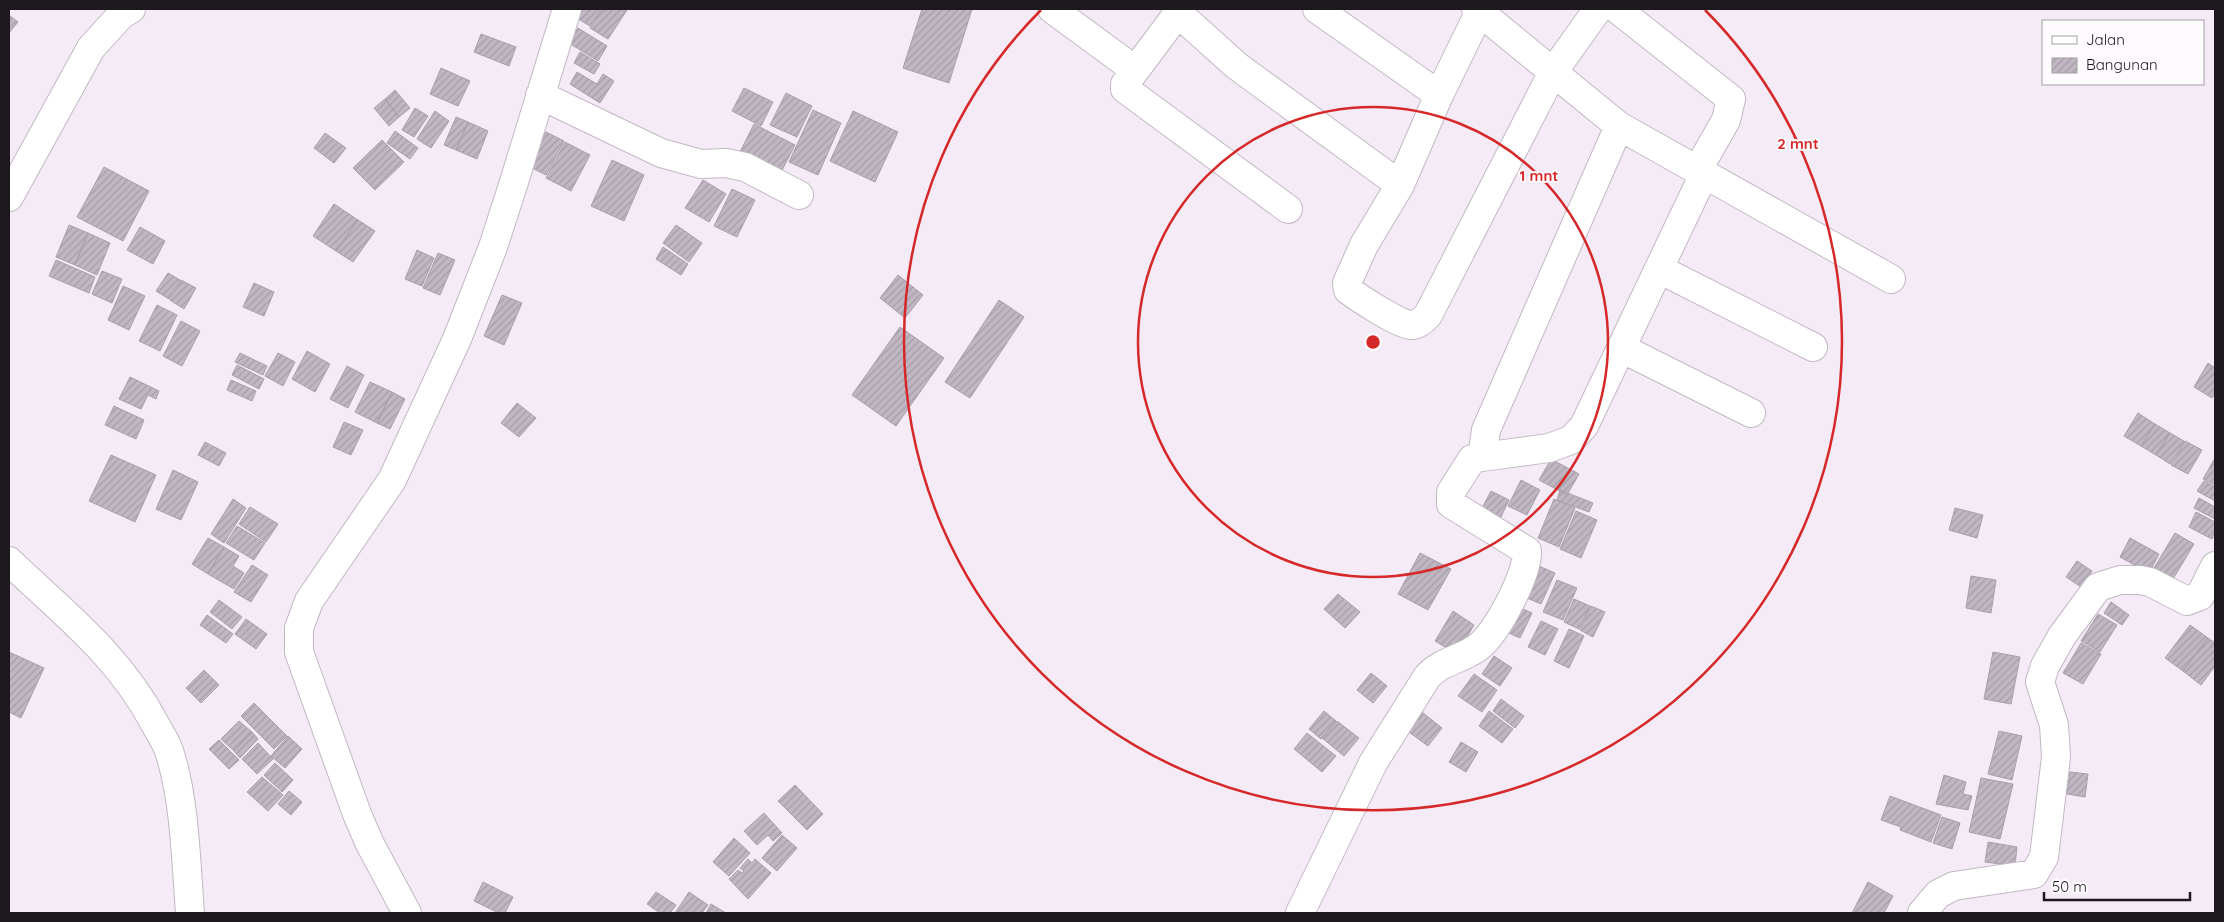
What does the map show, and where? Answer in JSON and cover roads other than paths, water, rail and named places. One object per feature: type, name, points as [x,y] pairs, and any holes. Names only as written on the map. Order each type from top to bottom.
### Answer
[{"type":"street","points":[[9,197],[90,48],[121,15],[131,9]]},
{"type":"street","points":[[407,913],[370,844],[357,814],[299,652],[299,628],[308,601],[392,480],[427,408],[493,247],[567,9]]},
{"type":"street","points":[[1052,9],[1135,70]]},
{"type":"street","points":[[1317,9],[1438,95]]},
{"type":"street","points":[[1598,9],[1553,72],[1428,316],[1421,322],[1411,325],[1359,298],[1348,290],[1347,283],[1364,245],[1400,185],[1438,95],[1479,10],[1553,72],[1619,126],[1891,279]]},
{"type":"street","points":[[1300,913],[1374,763],[1428,677],[1435,668],[1478,648],[1488,638],[1515,595],[1527,551],[1451,504],[1451,492],[1472,459],[1549,448],[1571,440],[1584,426],[1659,269],[1726,120],[1731,99],[1616,9]]},
{"type":"street","points":[[1288,209],[1127,92],[1125,84],[1177,10],[1237,66],[1400,185]]},
{"type":"street","points":[[540,95],[661,153],[701,164],[726,163],[744,167],[799,196]]},
{"type":"street","points":[[1482,457],[1486,430],[1619,126]]},
{"type":"street","points":[[1659,269],[1813,347]]},
{"type":"street","points":[[1621,348],[1751,413]]},
{"type":"street","points":[[9,561],[70,616],[122,672],[146,706],[169,751],[183,834],[190,913]]},
{"type":"street","points":[[1922,913],[1938,894],[1954,886],[2034,874],[2040,865],[2044,856],[2056,740],[2054,725],[2040,682],[2042,673],[2062,636],[2098,587],[2120,580],[2140,580],[2150,582],[2187,601],[2200,596],[2215,568]]}]
